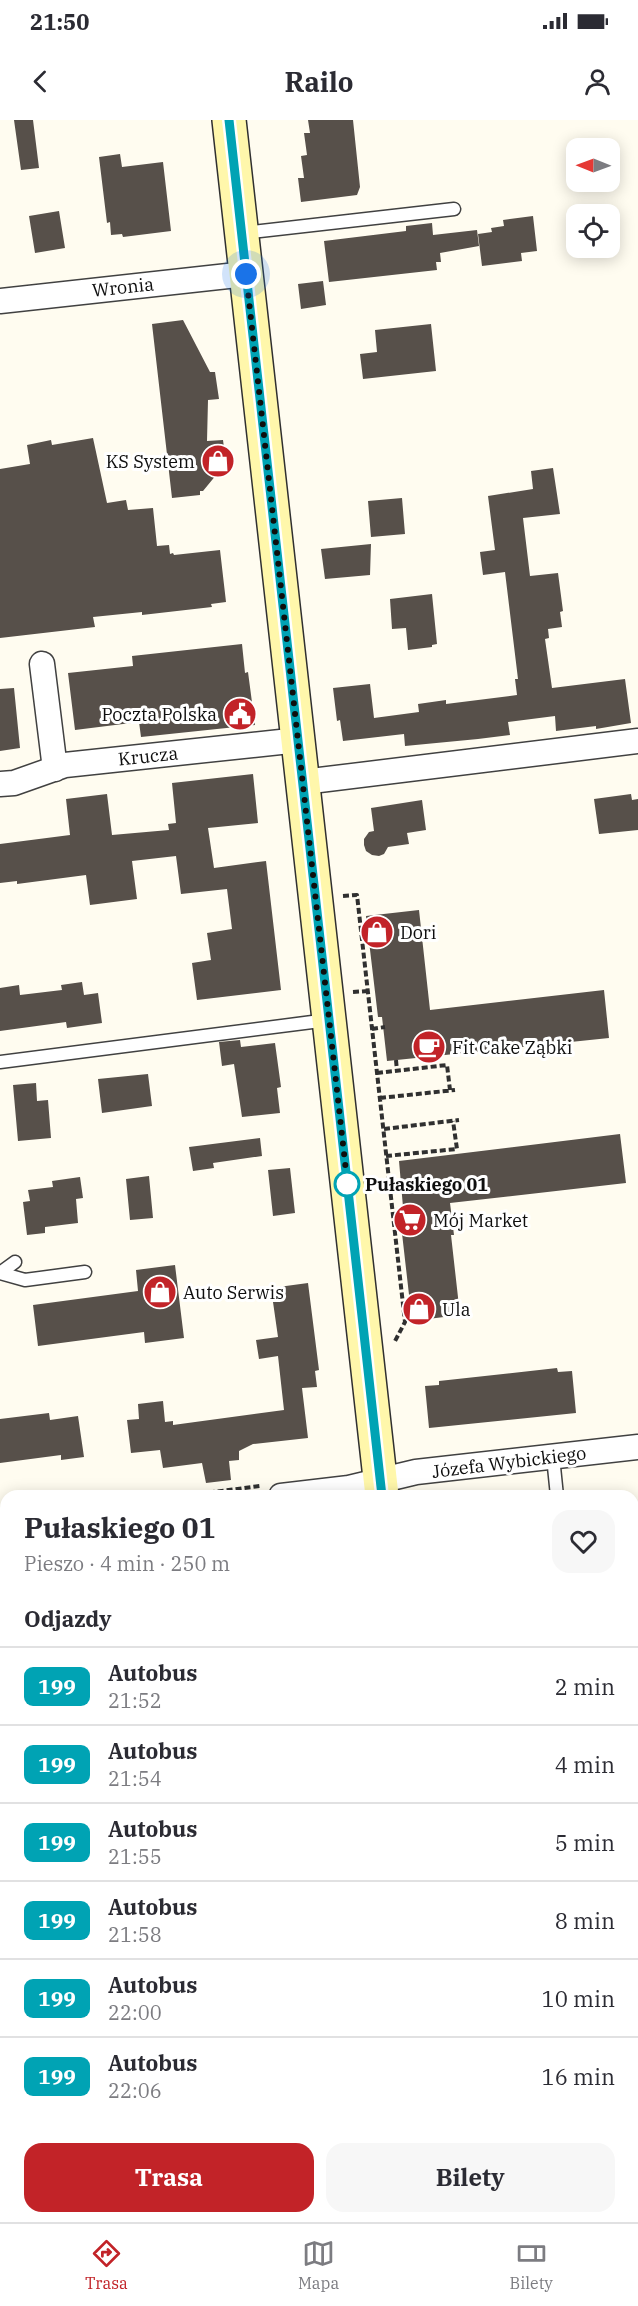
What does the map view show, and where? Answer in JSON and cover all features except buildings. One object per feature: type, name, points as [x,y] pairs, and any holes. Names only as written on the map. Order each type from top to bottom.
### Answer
[{"type":"street","points":[[229,120],[381,1488]]},
{"type":"street","name":"Wronia","points":[[0,301],[246,274]]},
{"type":"street","points":[[42,664],[55,769]]},
{"type":"street","name":"Krucza","points":[[0,784],[14,783],[76,764],[299,740]]},
{"type":"street","points":[[303,782],[638,741]]},
{"type":"street","name":"Józefa Wybickiego","points":[[332,1490],[381,1488],[416,1473],[638,1447]]},
{"type":"lane","points":[[242,234],[454,209]]},
{"type":"lane","points":[[0,1062],[329,1020]]},
{"type":"lane","points":[[0,1273],[15,1262]]},
{"type":"lane","points":[[0,1273],[25,1280],[85,1272]]},
{"type":"lane","points":[[553,1457],[557,1490]]},
{"type":"path","points":[[372,1029],[385,1027]]},
{"type":"path","points":[[396,1060],[397,1071]]},
{"type":"path","points":[[377,1073],[447,1065],[453,1090],[380,1098]]},
{"type":"path","points":[[384,1129],[456,1121],[457,1149],[386,1156]]},
{"type":"bus line","name":"199","points":[[229,120],[381,1490]]},
{"type":"place","name":"KS System","points":[[218,461]]},
{"type":"place","name":"Poczta Polska","points":[[240,714]]},
{"type":"place","name":"Dori","points":[[377,932]]},
{"type":"place","name":"Fit Cake Ząbki","points":[[429,1047]]},
{"type":"place","name":"Pułaskiego 01","points":[[347,1184]]},
{"type":"place","name":"Mój Market","points":[[410,1220]]},
{"type":"place","name":"Auto Serwis","points":[[160,1292]]},
{"type":"place","name":"Ula","points":[[419,1309]]},
{"type":"route","points":[[246,274],[348,1189],[347,1184]]}]
